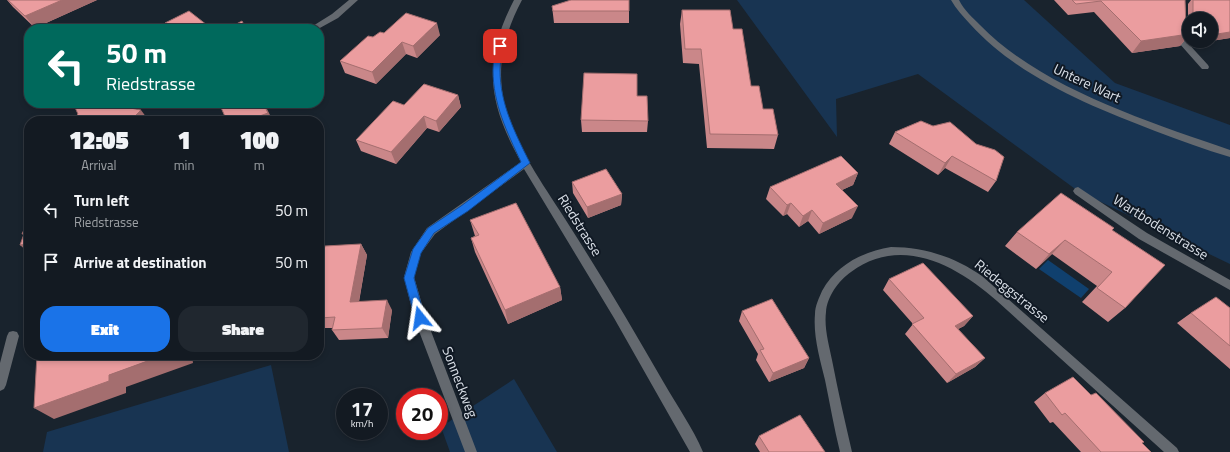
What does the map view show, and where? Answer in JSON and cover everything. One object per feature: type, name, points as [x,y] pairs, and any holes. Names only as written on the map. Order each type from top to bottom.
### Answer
[{"type":"street","points":[[321,24],[335,16],[354,0]]},
{"type":"street","name":"Riedstrasse","points":[[518,0],[510,14],[502,35],[496,70],[500,104],[507,124],[526,163],[610,301],[697,452]]},
{"type":"street","name":"Untere Wart","points":[[955,0],[958,6],[992,41],[1042,77],[1089,101],[1230,154]]},
{"type":"street","points":[[1188,48],[1205,67]]},
{"type":"street","name":"Sonneckweg","points":[[471,452],[420,318],[409,278],[416,252],[431,231],[526,163]]},
{"type":"street","name":"Wartbodenstrasse","points":[[1078,191],[1143,236],[1230,285]]},
{"type":"street","name":"Riedeggstrasse","points":[[846,452],[822,337],[820,313],[825,297],[833,284],[852,264],[870,255],[898,250],[928,254],[950,263],[976,277],[1173,452]]},
{"type":"street","points":[[0,385],[13,336]]},
{"type":"shaded area","points":[[737,0],[1024,0],[1115,83],[1230,125],[1230,264],[1078,191],[918,74],[836,99],[837,137]]},
{"type":"shaded area","points":[[1048,260],[1089,289],[1081,298],[1039,269]]},
{"type":"shaded area","points":[[271,365],[289,452],[43,452],[47,432]]},
{"type":"shaded area","points":[[514,379],[557,452],[450,452],[446,440],[448,440],[448,422]]},
{"type":"building","points":[[8,0],[62,0],[25,16]]},
{"type":"building","points":[[571,0],[629,0],[629,11],[553,11],[552,6]]},
{"type":"building","points":[[1072,0],[1185,0],[1185,12],[1182,12],[1182,35],[1141,41],[1101,1],[1076,4]]},
{"type":"building","points":[[1193,0],[1230,0],[1230,32],[1218,34],[1218,12],[1193,12]]},
{"type":"building","points":[[682,10],[730,10],[733,29],[742,29],[751,86],[759,86],[763,109],[773,109],[778,135],[710,134],[701,49],[685,49]]},
{"type":"building","points":[[189,11],[206,24],[166,24],[165,23]]},
{"type":"building","points":[[406,13],[437,23],[413,46],[402,42],[372,72],[340,61],[368,36],[373,37],[380,32],[384,33]]},
{"type":"building","points":[[242,21],[244,24],[236,24]]},
{"type":"building","points":[[584,73],[637,74],[637,96],[647,96],[648,121],[581,120]]},
{"type":"building","points":[[424,84],[458,95],[436,121],[424,116],[391,152],[356,140],[393,101],[404,105]]},
{"type":"building","points":[[75,108],[130,108],[141,110],[135,116],[76,116],[78,114]]},
{"type":"building","points":[[221,108],[266,108],[268,113],[260,116],[225,116]]},
{"type":"building","points":[[921,121],[933,126],[950,122],[976,144],[995,150],[1004,157],[996,181],[952,156],[945,163],[895,132]]},
{"type":"building","points":[[841,156],[858,173],[836,184],[858,206],[823,223],[812,210],[803,216],[791,203],[787,205],[770,187]]},
{"type":"building","points":[[606,169],[622,194],[587,207],[572,182]]},
{"type":"building","points":[[1061,193],[1114,228],[1112,230],[1165,265],[1125,308],[1097,288],[1112,272],[1065,240],[1049,254],[1017,232]]},
{"type":"building","points":[[516,203],[560,287],[505,310],[471,238],[479,235],[470,220]]},
{"type":"building","points":[[24,234],[24,245],[20,245]]},
{"type":"building","points":[[361,244],[350,302],[387,300],[382,328],[332,330],[335,317],[324,318],[325,246]]},
{"type":"building","points":[[923,263],[973,316],[955,326],[985,358],[956,374],[912,324],[924,318],[889,279]]},
{"type":"building","points":[[1216,297],[1230,308],[1230,346],[1191,313]]},
{"type":"building","points":[[772,299],[809,358],[773,373],[760,350],[764,349],[742,311]]},
{"type":"building","points":[[37,360],[150,360],[109,375],[109,381],[34,408]]},
{"type":"building","points":[[1073,377],[1091,395],[1096,393],[1144,442],[1142,443],[1151,452],[1101,452],[1065,413],[1062,415],[1045,393]]},
{"type":"building","points":[[800,415],[825,452],[769,452],[759,436]]},
{"type":"route","points":[[420,318],[409,278],[416,252],[431,231],[526,163],[507,124],[500,104],[496,70],[500,46]]}]
